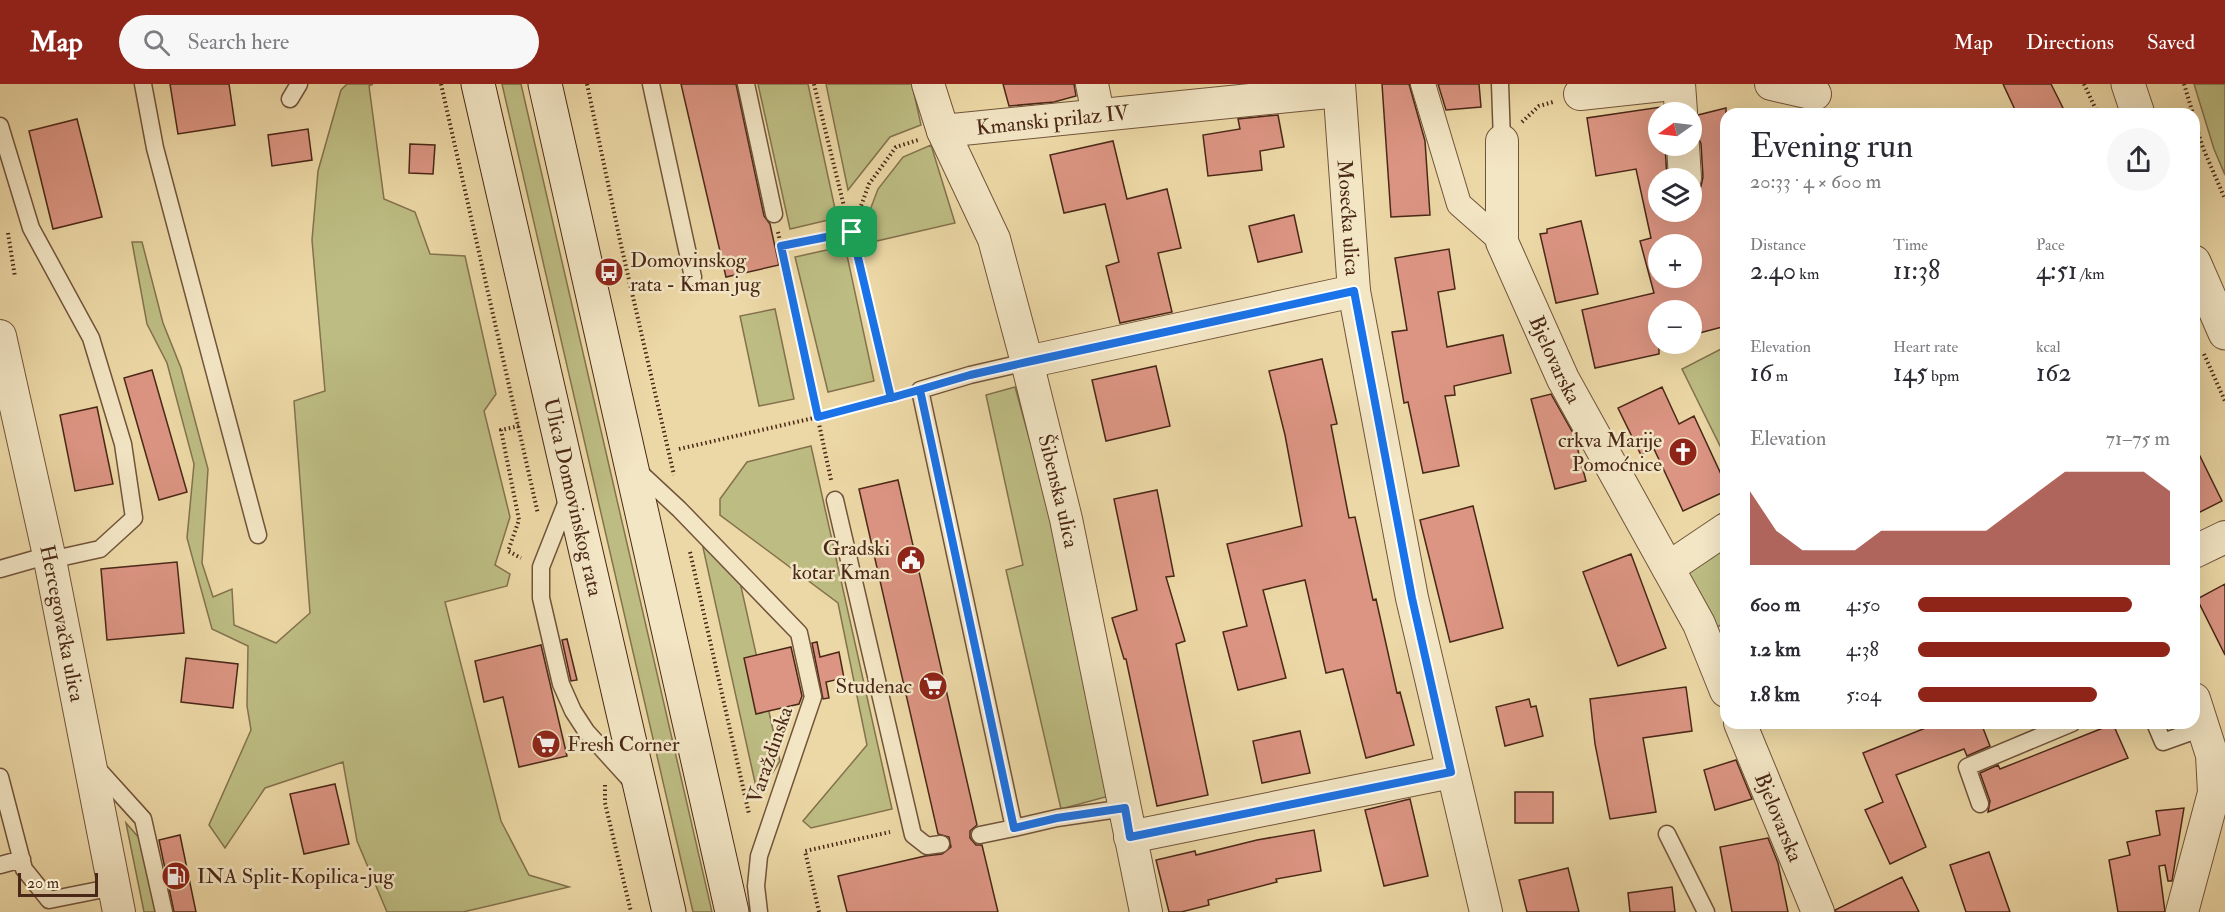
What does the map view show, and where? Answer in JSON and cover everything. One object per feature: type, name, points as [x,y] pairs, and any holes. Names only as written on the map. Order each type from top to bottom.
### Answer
[{"type":"main road","name":"Ulica Domovinskog rata","points":[[478,84],[669,912]]},
{"type":"main road","points":[[545,84],[732,912]]},
{"type":"main road","points":[[2128,84],[2136,108]]},
{"type":"main road","points":[[2200,286],[2214,342]]},
{"type":"street","name":"Šibenska ulica","points":[[928,84],[944,131],[994,239],[1027,362],[1066,519],[1146,912]]},
{"type":"street","points":[[1092,84],[1098,114]]},
{"type":"street","points":[[1423,84],[1460,204],[1502,242]]},
{"type":"street","points":[[1580,94],[1672,84]]},
{"type":"street","points":[[1678,84],[1680,102]]},
{"type":"street","points":[[1771,84],[1824,97]]},
{"type":"street","name":"Kmanski prilaz IV","points":[[944,131],[1339,87]]},
{"type":"street","name":"Mosećka ulica","points":[[1339,87],[1354,291],[1412,598],[1451,772],[1486,912]]},
{"type":"street","name":"Bjelovarska","points":[[1502,141],[1502,242],[1563,379],[1699,624],[1720,676]]},
{"type":"street","points":[[1027,362],[1354,291]]},
{"type":"street","name":"Hercegovačka ulica","points":[[0,336],[50,557],[117,900]]},
{"type":"street","points":[[1668,568],[1720,533]]},
{"type":"street","points":[[2200,549],[2225,537]]},
{"type":"street","points":[[2182,912],[2214,793],[2212,755],[2200,713]]},
{"type":"street","name":"Bjelovarska","points":[[1742,729],[1818,912]]},
{"type":"street","points":[[1127,823],[1451,772]]},
{"type":"lane","points":[[143,84],[154,148],[258,535]]},
{"type":"lane","points":[[651,84],[693,277]]},
{"type":"lane","points":[[746,84],[774,214]]},
{"type":"lane","points":[[1500,84],[1502,141]]},
{"type":"lane","points":[[0,126],[31,228],[91,338],[123,444],[134,518],[100,549],[0,568]]},
{"type":"lane","points":[[1014,828],[920,390],[1027,362]]},
{"type":"lane","name":"Varaždinska","points":[[632,466],[679,508],[799,633],[813,697],[759,856],[756,886],[759,912]]},
{"type":"lane","points":[[572,489],[541,567],[541,598],[561,684],[580,721],[642,792]]},
{"type":"lane","points":[[835,500],[914,835],[927,846],[941,844]]},
{"type":"lane","points":[[1980,804],[1967,767],[2058,729]]},
{"type":"lane","points":[[2158,729],[2163,742],[2180,729]]},
{"type":"lane","points":[[88,759],[143,819],[164,912]]},
{"type":"lane","points":[[0,777],[24,869],[49,900],[117,900]]},
{"type":"lane","points":[[980,835],[1057,818],[1127,823]]},
{"type":"lane","points":[[1667,834],[1706,912]]},
{"type":"lane","points":[[0,865],[22,859]]},
{"type":"path","points":[[441,84],[539,518]]},
{"type":"path","points":[[814,84],[891,398]]},
{"type":"path","points":[[2084,84],[2095,108]]},
{"type":"path","points":[[2184,84],[2191,108]]},
{"type":"path","points":[[1502,141],[1539,105],[1580,94]]},
{"type":"path","points":[[852,232],[869,184],[896,147],[944,131]]},
{"type":"path","points":[[2200,139],[2225,200]]},
{"type":"path","points":[[774,214],[835,500]]},
{"type":"path","points":[[6,227],[15,277]]},
{"type":"path","points":[[781,246],[852,232]]},
{"type":"path","points":[[2214,342],[2225,401]]},
{"type":"path","points":[[679,449],[818,417],[920,390]]},
{"type":"path","points":[[519,426],[501,430],[519,520],[508,550],[522,558],[532,542],[546,555]]},
{"type":"path","points":[[603,750],[605,803],[631,912]]},
{"type":"path","points":[[819,912],[805,851],[912,827]]},
{"type":"green space","points":[[347,84],[373,84],[369,86],[384,199],[415,212],[430,254],[465,256],[496,394],[484,411],[510,517],[495,565],[510,574],[507,586],[445,602],[501,821],[529,875],[569,887],[463,912],[387,912],[357,841],[343,762],[265,788],[225,848],[209,825],[251,730],[247,706],[248,646],[212,629],[187,538],[194,464],[167,363],[147,324],[132,242],[142,242],[163,323],[181,368],[208,469],[202,563],[213,597],[232,589],[234,625],[276,643],[310,613],[294,401],[325,391],[312,240],[318,171],[341,90]]},
{"type":"green space","points":[[502,84],[521,84],[712,912],[693,912]]},
{"type":"green space","points":[[758,84],[808,84],[837,218],[790,229]]},
{"type":"green space","points":[[826,84],[912,84],[921,125],[890,137],[848,190]]},
{"type":"green space","points":[[2194,84],[2225,84],[2225,175],[2214,149]]},
{"type":"green space","points":[[931,145],[955,223],[868,243],[864,226],[878,189],[903,157]]},
{"type":"green space","points":[[845,246],[874,381],[828,392],[795,257]]},
{"type":"green space","points":[[775,309],[794,399],[759,406],[740,316]]},
{"type":"green space","points":[[1720,350],[1720,446],[1682,369]]},
{"type":"green space","points":[[1015,387],[1050,513],[1109,796],[1061,809],[1006,570],[1023,565],[986,395]]},
{"type":"green space","points":[[811,446],[892,809],[811,828],[803,821],[867,745],[838,603],[720,515],[720,499],[747,462]]},
{"type":"green space","points":[[1720,541],[1720,625],[1712,630],[1678,570]]},
{"type":"green space","points":[[702,543],[740,582],[780,761],[758,796]]},
{"type":"green space","points":[[126,823],[141,840],[158,912],[144,912]]},
{"type":"building","points":[[170,84],[229,84],[235,125],[178,134]]},
{"type":"building","points":[[681,84],[736,84],[764,216],[770,224],[779,265],[726,277]]},
{"type":"building","points":[[1003,84],[1074,84],[1076,96],[1054,102],[1009,106]]},
{"type":"building","points":[[1382,84],[1409,84],[1425,141],[1430,215],[1391,217]]},
{"type":"building","points":[[1438,84],[1479,84],[1481,107],[1446,110]]},
{"type":"building","points":[[2003,84],[2051,84],[2063,108],[2014,108]]},
{"type":"building","points":[[1648,109],[1648,156],[1666,156],[1666,168],[1648,168],[1648,222],[1702,222],[1702,114],[1720,110],[1720,328],[1702,332],[1702,300],[1648,300],[1648,354],[1659,354],[1595,368],[1582,310],[1654,293],[1653,288],[1702,288],[1702,234],[1650,234],[1636,169],[1596,176],[1587,118]]},
{"type":"building","points":[[1278,115],[1284,147],[1260,151],[1262,170],[1208,176],[1203,135],[1240,129],[1238,119]]},
{"type":"building","points":[[77,119],[102,217],[53,229],[29,131]]},
{"type":"building","points":[[308,129],[312,160],[272,166],[268,135]]},
{"type":"building","points":[[1113,141],[1127,199],[1167,189],[1181,248],[1158,253],[1172,312],[1120,323],[1106,266],[1119,262],[1105,204],[1064,213],[1050,155]]},
{"type":"building","points":[[410,144],[435,145],[433,174],[409,173]]},
{"type":"building","points":[[1294,215],[1302,252],[1258,262],[1249,226]]},
{"type":"building","points":[[1581,221],[1598,294],[1556,303],[1540,234],[1547,233],[1547,229]]},
{"type":"building","points":[[1648,239],[1648,271],[1640,241]]},
{"type":"building","points":[[1449,249],[1455,289],[1438,292],[1447,347],[1503,335],[1511,373],[1454,386],[1455,395],[1445,396],[1459,466],[1423,473],[1408,402],[1404,403],[1392,332],[1407,330],[1395,258]]},
{"type":"building","points":[[1322,359],[1337,424],[1331,425],[1349,518],[1355,517],[1397,693],[1400,692],[1414,745],[1366,758],[1343,669],[1326,673],[1305,580],[1263,590],[1286,678],[1238,690],[1223,632],[1247,626],[1227,544],[1302,526],[1285,435],[1269,371]]},
{"type":"building","points":[[1156,366],[1170,426],[1106,441],[1092,380]]},
{"type":"building","points":[[152,370],[187,492],[159,500],[124,378]]},
{"type":"building","name":"crkva Marije Pomoćnice","points":[[1662,387],[1679,424],[1694,416],[1720,472],[1720,494],[1683,511],[1654,449],[1641,455],[1618,408]]},
{"type":"building","points":[[1551,394],[1574,435],[1586,481],[1555,489],[1531,399]]},
{"type":"building","points":[[97,407],[113,484],[75,491],[60,415]]},
{"type":"building","points":[[2200,456],[2222,501],[2200,512]]},
{"type":"building","points":[[898,480],[977,825],[970,831],[970,838],[976,845],[982,845],[998,912],[847,912],[838,876],[942,854],[951,847],[949,837],[938,834],[859,489]]},
{"type":"building","points":[[1157,490],[1174,576],[1166,577],[1185,641],[1176,644],[1208,795],[1157,806],[1126,659],[1124,659],[1112,618],[1137,610],[1114,499]]},
{"type":"building","points":[[1473,506],[1503,628],[1450,642],[1420,520]]},
{"type":"building","points":[[1631,554],[1666,648],[1618,666],[1583,572]]},
{"type":"building","points":[[177,562],[184,633],[107,640],[101,569]]},
{"type":"building","points":[[2225,584],[2225,655],[2200,605],[2200,597]]},
{"type":"building","points":[[567,639],[577,680],[571,681],[562,640]]},
{"type":"building","points":[[817,642],[820,657],[839,652],[844,678],[826,682],[829,698],[823,699],[812,643]]},
{"type":"building","points":[[541,645],[567,756],[519,767],[503,697],[484,702],[475,661]]},
{"type":"building","points":[[791,647],[802,696],[799,704],[756,714],[744,658]]},
{"type":"building","points":[[186,658],[238,664],[233,708],[181,702]]},
{"type":"building","points":[[1686,687],[1692,731],[1643,738],[1656,812],[1610,819],[1595,744],[1590,699]]},
{"type":"building","points":[[1529,699],[1531,707],[1536,706],[1543,736],[1505,746],[1496,707]]},
{"type":"building","points":[[1923,729],[1983,729],[1990,746],[1967,756],[1964,749],[1896,775],[1926,847],[1890,864],[1865,810],[1883,802],[1863,753]]},
{"type":"building","points":[[2100,729],[2115,729],[2128,758],[1988,812],[1990,801],[1980,773],[1998,765],[2000,769]]},
{"type":"building","points":[[1300,731],[1310,773],[1262,783],[1253,741]]},
{"type":"building","points":[[1736,760],[1752,799],[1715,810],[1704,770]]},
{"type":"building","points":[[335,784],[349,844],[304,854],[290,794]]},
{"type":"building","points":[[1515,792],[1553,792],[1553,823],[1515,823]]},
{"type":"building","points":[[1410,799],[1428,876],[1384,886],[1365,810]]},
{"type":"building","points":[[2184,808],[2172,881],[2168,881],[2165,865],[2159,866],[2165,912],[2118,912],[2109,860],[2130,855],[2127,842],[2160,835],[2156,811]]},
{"type":"building","points":[[1314,830],[1321,871],[1276,879],[1277,882],[1208,900],[1209,905],[1181,912],[1169,912],[1156,860],[1195,851],[1196,855],[1257,840]]},
{"type":"building","name":"INA Split-Kopilica-jug","points":[[180,835],[196,912],[174,912],[159,840]]},
{"type":"building","points":[[1768,838],[1778,863],[1788,912],[1732,912],[1720,847]]},
{"type":"building","points":[[1989,852],[2010,912],[1966,912],[1950,865]]},
{"type":"building","points":[[1568,868],[1579,912],[1527,912],[1519,880]]},
{"type":"building","points":[[1902,877],[1919,912],[1836,912],[1835,910]]},
{"type":"building","points":[[1672,887],[1675,912],[1630,912],[1628,893]]},
{"type":"place","name":"Domovinskog rata - Kman jug","points":[[609,272]]},
{"type":"place","name":"crkva Marije Pomoćnice","points":[[1683,452]]},
{"type":"place","name":"Gradski kotar Kman","points":[[911,560]]},
{"type":"place","name":"Studenac","points":[[933,686]]},
{"type":"place","name":"Fresh Corner","points":[[546,744]]},
{"type":"place","name":"INA Split-Kopilica-jug","points":[[176,876]]},
{"type":"route","points":[[852,232],[781,246],[818,417],[891,398],[920,390],[1014,828],[1057,818],[1125,808],[1130,837],[1451,772],[1412,598],[1354,291],[970,375],[891,398],[852,232]]}]
